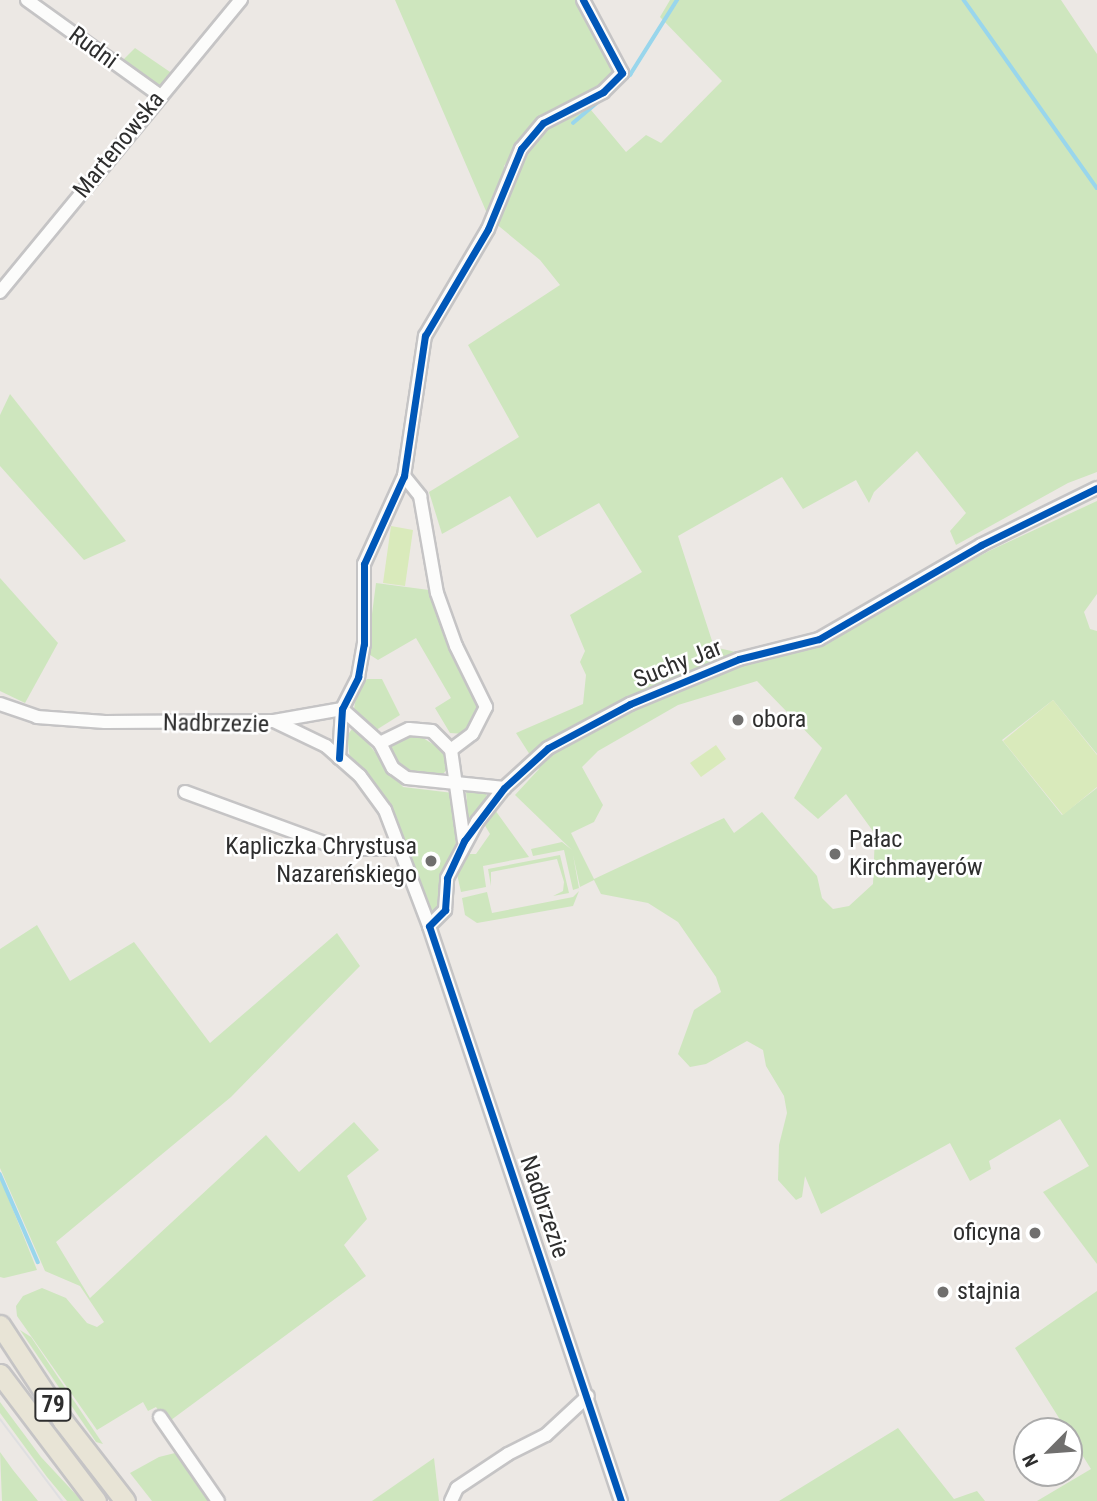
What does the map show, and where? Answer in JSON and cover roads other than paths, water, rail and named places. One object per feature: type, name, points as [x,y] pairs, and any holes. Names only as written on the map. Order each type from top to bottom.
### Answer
[{"type":"main road","name":"79","points":[[0,1325],[63,1421],[125,1501]]},
{"type":"main road","name":"79","points":[[0,1374],[96,1501]]},
{"type":"street","name":"Rudni","points":[[27,0],[159,95]]},
{"type":"street","name":"Martenowska","points":[[0,292],[159,95],[241,0]]},
{"type":"street","points":[[340,758],[342,709],[358,677],[364,644],[364,564],[404,476],[425,336],[488,229],[521,149],[543,123],[603,92],[622,73],[583,0]]},
{"type":"street","points":[[404,476],[420,496],[437,593],[456,646],[486,707],[472,734],[451,750]]},
{"type":"street","name":"Suchy Jar","points":[[429,926],[445,910],[447,878],[464,841],[504,788],[548,748],[630,704],[739,660],[819,639],[981,545],[1097,488]]},
{"type":"street","name":"Nadbrzezie","points":[[0,704],[37,717],[105,722],[274,721],[326,746],[360,776],[385,810],[429,926],[621,1501]]},
{"type":"street","points":[[274,721],[342,709]]},
{"type":"street","points":[[342,709],[380,743],[389,763],[407,778],[504,788]]},
{"type":"street","points":[[380,743],[409,729],[423,728],[439,736],[451,750],[459,785],[464,841]]},
{"type":"street","points":[[185,792],[341,849],[400,849]]},
{"type":"street","points":[[451,1501],[457,1488],[547,1435],[588,1396]]},
{"type":"street","points":[[160,1417],[218,1501]]},
{"type":"waterway","points":[[573,123],[630,75],[677,0]]},
{"type":"waterway","points":[[964,0],[1097,188]]},
{"type":"waterway","points":[[0,1174],[38,1262]]},
{"type":"tram line","points":[[0,1419],[62,1501]]},
{"type":"place","name":"obora","points":[[738,720]]},
{"type":"place","name":"Pałac Kirchmayerów","points":[[835,854]]},
{"type":"place","name":"Kapliczka Chrystusa Nazareńskiego","points":[[431,861]]},
{"type":"place","name":"oficyna","points":[[1035,1233]]},
{"type":"place","name":"stajnia","points":[[943,1292]]}]
